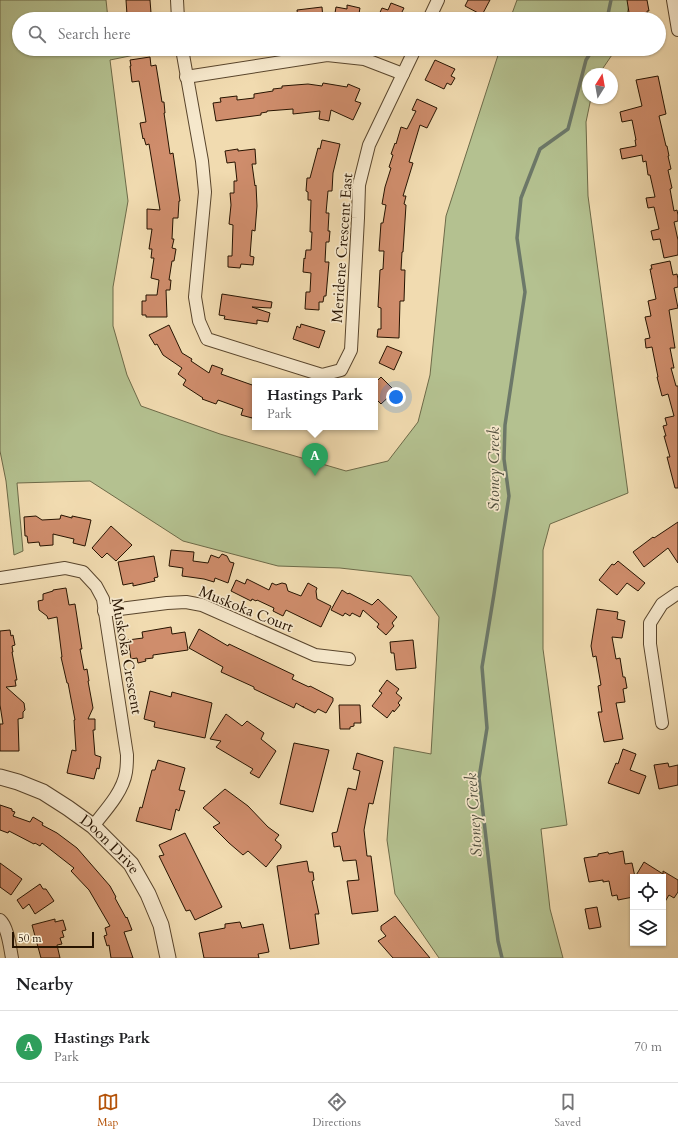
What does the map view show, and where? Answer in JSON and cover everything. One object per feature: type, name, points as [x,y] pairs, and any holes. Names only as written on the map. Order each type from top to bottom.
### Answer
[{"type":"street","points":[[177,0],[178,12]]},
{"type":"street","points":[[432,12],[438,0]]},
{"type":"street","points":[[673,0],[678,30]]},
{"type":"street","name":"Meridene Crescent East","points":[[183,56],[202,161],[205,192],[195,297],[199,320],[207,338],[322,375],[341,370],[351,350],[359,185],[369,145],[412,56]]},
{"type":"street","points":[[186,77],[321,56]]},
{"type":"street","points":[[336,56],[364,59],[403,74]]},
{"type":"street","name":"Muskoka Crescent","points":[[0,578],[65,568],[83,572],[96,586],[103,599],[127,761],[126,773],[119,790],[111,804],[93,826]]},
{"type":"street","points":[[662,723],[650,644],[650,623],[662,604],[678,593]]},
{"type":"street","name":"Muskoka Court","points":[[104,611],[167,603],[186,602],[197,604],[214,610],[315,655],[349,659]]},
{"type":"street","name":"Doon Drive","points":[[0,777],[44,792],[93,826],[131,864],[145,888],[161,925],[168,958]]},
{"type":"street","points":[[0,920],[3,923],[8,936],[12,958]]},
{"type":"green space","points":[[0,0],[106,0],[107,12],[12,12],[12,56],[130,56],[110,60],[128,201],[113,287],[113,326],[127,375],[141,406],[220,434],[346,471],[388,461],[418,422],[430,375],[446,216],[498,56],[611,56],[603,68],[582,68],[582,104],[590,104],[586,122],[588,196],[628,493],[550,524],[543,550],[543,649],[567,825],[541,829],[550,909],[563,958],[439,958],[395,894],[387,840],[394,747],[431,754],[439,617],[411,576],[340,568],[278,566],[183,541],[90,481],[17,483],[23,551],[14,555],[6,481],[0,451]]},
{"type":"green space","points":[[517,0],[630,0],[627,12],[513,12]]},
{"type":"building","points":[[126,0],[150,0],[151,12],[127,12]]},
{"type":"building","points":[[468,0],[490,0],[484,12],[476,12],[465,6]]},
{"type":"building","points":[[627,0],[647,0],[649,11],[629,12]]},
{"type":"building","points":[[391,3],[404,8],[402,12],[380,12],[382,8],[388,10]]},
{"type":"building","points":[[347,5],[360,8],[359,12],[335,12],[336,7],[347,9]]},
{"type":"building","points":[[322,7],[322,12],[297,12],[297,10]]},
{"type":"building","points":[[150,57],[151,66],[156,65],[162,102],[164,102],[164,113],[170,154],[173,153],[180,201],[178,218],[173,218],[172,239],[174,239],[172,248],[176,249],[174,261],[172,261],[169,280],[171,280],[170,290],[166,290],[167,317],[146,317],[146,315],[142,315],[142,301],[146,301],[146,295],[157,295],[159,280],[151,278],[154,258],[151,258],[152,249],[149,249],[152,229],[147,229],[147,209],[160,210],[149,144],[146,145],[144,138],[143,139],[140,123],[146,122],[139,81],[132,82],[130,60]]},
{"type":"building","points":[[435,60],[455,69],[451,76],[455,78],[451,85],[447,83],[444,89],[425,80]]},
{"type":"building","points":[[658,76],[666,114],[659,116],[669,156],[671,169],[668,170],[672,188],[670,189],[674,211],[677,210],[678,215],[678,221],[674,222],[678,240],[678,255],[664,258],[660,239],[653,240],[651,231],[659,229],[654,207],[648,208],[646,198],[655,197],[650,175],[648,175],[646,161],[643,162],[642,155],[622,159],[620,149],[636,146],[632,120],[622,122],[620,112],[642,106],[636,80]]},
{"type":"building","points":[[323,83],[347,87],[348,84],[360,89],[355,101],[361,103],[353,120],[331,110],[329,121],[319,119],[320,111],[293,114],[293,109],[267,111],[261,113],[261,115],[216,121],[213,103],[221,102],[220,98],[237,96],[237,100],[254,98],[254,94],[273,91],[273,89],[282,88],[282,86],[308,84],[322,86]]},
{"type":"building","points":[[417,99],[437,108],[427,128],[420,125],[409,162],[413,163],[403,196],[406,196],[404,204],[406,205],[401,270],[405,270],[404,301],[400,301],[399,338],[377,337],[378,329],[381,329],[381,308],[378,307],[380,270],[383,269],[384,251],[379,251],[381,223],[383,223],[386,205],[382,204],[385,187],[391,168],[389,167],[393,155],[391,154],[395,143],[396,144],[401,127],[407,129],[416,111],[412,110]]},
{"type":"building","points":[[322,140],[340,144],[333,173],[332,191],[328,191],[326,213],[329,213],[328,231],[330,231],[329,242],[326,242],[325,262],[329,262],[326,296],[324,296],[323,302],[319,302],[319,310],[305,309],[306,292],[310,292],[311,273],[303,272],[306,250],[311,250],[312,232],[310,232],[311,200],[308,200],[308,192],[306,191],[307,178],[310,178],[318,148],[320,149]]},
{"type":"building","points":[[238,149],[238,151],[255,149],[256,164],[252,164],[255,186],[256,185],[257,206],[255,231],[252,230],[250,256],[254,257],[253,265],[241,264],[240,268],[228,267],[228,256],[232,256],[233,225],[229,224],[231,205],[230,193],[234,193],[234,181],[237,181],[235,162],[227,163],[225,151]]},
{"type":"building","points":[[670,261],[673,275],[677,274],[678,279],[678,287],[674,288],[678,308],[669,310],[675,348],[670,348],[674,368],[671,368],[676,386],[678,386],[678,488],[675,488],[667,457],[670,457],[664,436],[666,436],[663,426],[667,425],[665,418],[674,416],[668,394],[662,396],[652,347],[646,348],[645,339],[650,338],[645,317],[651,316],[648,301],[656,299],[650,269],[652,269],[651,265]]},
{"type":"building","points":[[222,294],[272,302],[271,308],[252,307],[270,313],[268,322],[257,320],[257,324],[224,319],[225,316],[219,315]]},
{"type":"building","points":[[301,324],[325,331],[319,348],[293,339],[297,326],[300,328]]},
{"type":"building","points":[[169,325],[182,353],[192,359],[191,361],[209,373],[212,365],[223,369],[221,374],[252,385],[252,418],[241,415],[243,409],[218,400],[216,404],[202,399],[203,398],[183,385],[186,380],[178,374],[182,368],[163,355],[157,344],[155,345],[149,335]]},
{"type":"building","points":[[387,346],[402,352],[394,370],[379,363]]},
{"type":"building","points":[[381,377],[395,391],[381,404],[378,401],[378,380]]},
{"type":"building","points":[[61,515],[91,520],[85,546],[73,543],[74,539],[53,534],[53,545],[40,546],[39,542],[28,543],[27,536],[25,536],[24,517],[36,516],[42,520],[60,519]]},
{"type":"building","points":[[678,522],[678,563],[668,548],[644,567],[633,552],[653,537],[654,538]]},
{"type":"building","points":[[111,526],[132,545],[116,561],[107,553],[102,558],[92,548]]},
{"type":"building","points":[[171,550],[194,552],[193,561],[208,563],[211,555],[219,558],[222,554],[227,556],[230,562],[234,563],[228,583],[215,578],[214,582],[182,576],[183,568],[169,566]]},
{"type":"building","points":[[154,556],[158,577],[154,578],[155,581],[133,586],[133,583],[123,585],[118,562]]},
{"type":"building","points":[[618,561],[645,583],[638,591],[627,583],[617,595],[599,580],[612,564],[614,565]]},
{"type":"building","points":[[247,579],[269,590],[272,583],[276,585],[282,583],[286,584],[288,591],[301,596],[308,583],[317,588],[317,599],[331,606],[321,627],[286,610],[283,616],[273,611],[274,608],[257,600],[252,599],[251,601],[231,591],[236,580],[245,584]]},
{"type":"building","points":[[66,588],[69,605],[75,604],[82,649],[80,649],[84,670],[87,669],[93,708],[88,719],[95,719],[95,730],[93,730],[95,755],[101,757],[99,769],[97,768],[94,779],[67,773],[72,750],[76,751],[75,720],[61,657],[57,617],[48,619],[47,616],[39,610],[38,601],[43,600],[43,594],[53,590]]},
{"type":"building","points":[[342,590],[372,605],[378,599],[397,617],[392,623],[394,626],[386,635],[377,627],[379,624],[363,610],[360,617],[352,613],[350,616],[345,613],[343,616],[331,610]]},
{"type":"building","points":[[597,609],[618,612],[617,619],[625,621],[622,638],[612,637],[616,659],[620,658],[623,677],[625,677],[627,688],[623,689],[625,702],[616,703],[623,739],[604,742],[598,712],[602,712],[598,686],[601,685],[596,656],[593,657],[591,646]]},
{"type":"building","points":[[171,627],[172,634],[185,632],[188,650],[153,655],[153,658],[145,659],[146,661],[138,663],[137,658],[131,659],[128,640],[143,638],[142,632]]},
{"type":"building","points":[[199,629],[228,646],[229,644],[294,675],[292,679],[309,687],[310,686],[333,698],[333,701],[326,713],[318,709],[315,713],[296,703],[294,708],[221,672],[223,667],[189,648]]},
{"type":"building","points":[[10,630],[11,636],[13,635],[15,645],[12,646],[12,652],[17,680],[15,680],[16,686],[6,687],[24,703],[25,710],[23,712],[23,718],[18,719],[19,751],[0,751],[0,724],[3,724],[0,705],[0,631]]},
{"type":"building","points":[[413,640],[416,668],[396,670],[394,653],[391,653],[390,642]]},
{"type":"building","points":[[387,680],[399,689],[396,693],[402,698],[398,703],[400,705],[394,712],[393,710],[387,718],[372,706],[382,693],[379,691]]},
{"type":"building","points":[[150,691],[171,697],[172,692],[212,703],[205,738],[154,727],[155,722],[144,719]]},
{"type":"building","points":[[339,705],[360,705],[361,723],[354,723],[354,726],[350,727],[350,729],[340,729]]},
{"type":"building","points":[[226,714],[242,726],[247,721],[264,733],[261,739],[276,751],[259,778],[250,773],[253,769],[216,747],[221,741],[210,739]]},
{"type":"building","points":[[294,743],[329,750],[313,812],[280,804]]},
{"type":"building","points":[[623,749],[636,754],[630,770],[646,776],[639,794],[608,783],[616,763],[618,764]]},
{"type":"building","points":[[357,753],[383,761],[373,804],[369,803],[364,830],[367,856],[371,856],[378,911],[352,914],[347,881],[359,880],[356,860],[343,861],[340,846],[334,847],[332,833],[337,832],[348,788],[356,790],[360,771],[353,769]]},
{"type":"building","points":[[158,760],[185,768],[179,790],[185,791],[179,811],[176,809],[171,830],[136,821],[140,807],[142,808],[152,770],[155,770]]},
{"type":"building","points":[[668,763],[669,767],[678,765],[678,785],[659,789],[654,765]]},
{"type":"building","points":[[225,789],[248,806],[268,827],[279,835],[275,840],[281,845],[281,848],[266,867],[248,851],[243,855],[229,843],[213,827],[220,823],[203,808]]},
{"type":"building","points":[[0,805],[12,809],[12,811],[15,812],[13,816],[30,822],[33,817],[43,823],[42,825],[57,833],[77,848],[110,886],[126,918],[127,917],[132,930],[124,932],[133,958],[111,958],[109,945],[107,946],[104,936],[107,935],[105,928],[110,926],[89,890],[71,871],[74,868],[42,843],[40,846],[9,831],[8,833],[0,830]]},
{"type":"building","points":[[185,833],[222,907],[195,920],[190,910],[186,911],[159,856],[164,855],[159,845]]},
{"type":"building","points":[[623,851],[625,864],[632,863],[634,874],[630,874],[630,898],[618,900],[617,895],[612,896],[609,881],[603,882],[603,880],[589,882],[584,858],[598,856],[598,854],[608,852],[609,854]]},
{"type":"building","points":[[307,861],[309,872],[313,872],[314,880],[312,881],[319,914],[315,914],[319,944],[290,949],[277,866]]},
{"type":"building","points":[[644,862],[663,874],[637,874]]},
{"type":"building","points":[[0,863],[22,879],[11,895],[0,887]]},
{"type":"building","points":[[663,871],[678,880],[678,892],[674,898],[669,895],[666,900],[666,874],[663,874]]},
{"type":"building","points":[[40,884],[43,889],[46,889],[54,901],[35,914],[29,904],[23,909],[17,900]]},
{"type":"building","points":[[597,907],[601,927],[589,929],[585,909]]},
{"type":"building","points":[[395,916],[430,958],[393,958],[378,941],[386,936],[381,930],[381,926]]},
{"type":"building","points":[[55,919],[55,922],[63,920],[66,930],[62,931],[64,937],[60,938],[62,944],[57,945],[60,958],[41,958],[32,925]]},
{"type":"building","points":[[240,922],[242,928],[263,924],[269,952],[258,954],[259,958],[204,958],[199,933],[225,928],[225,924]]},
{"type":"waterway","name":"Stoney Creek","points":[[608,12],[611,0]]},
{"type":"waterway","name":"Stoney Creek","points":[[502,958],[498,941],[479,778],[487,728],[482,667],[509,496],[504,459],[505,425],[525,292],[517,238],[521,198],[540,149],[568,129],[586,60],[589,56]]},
{"type":"place","name":"Hastings Park","points":[[315,476]]}]
